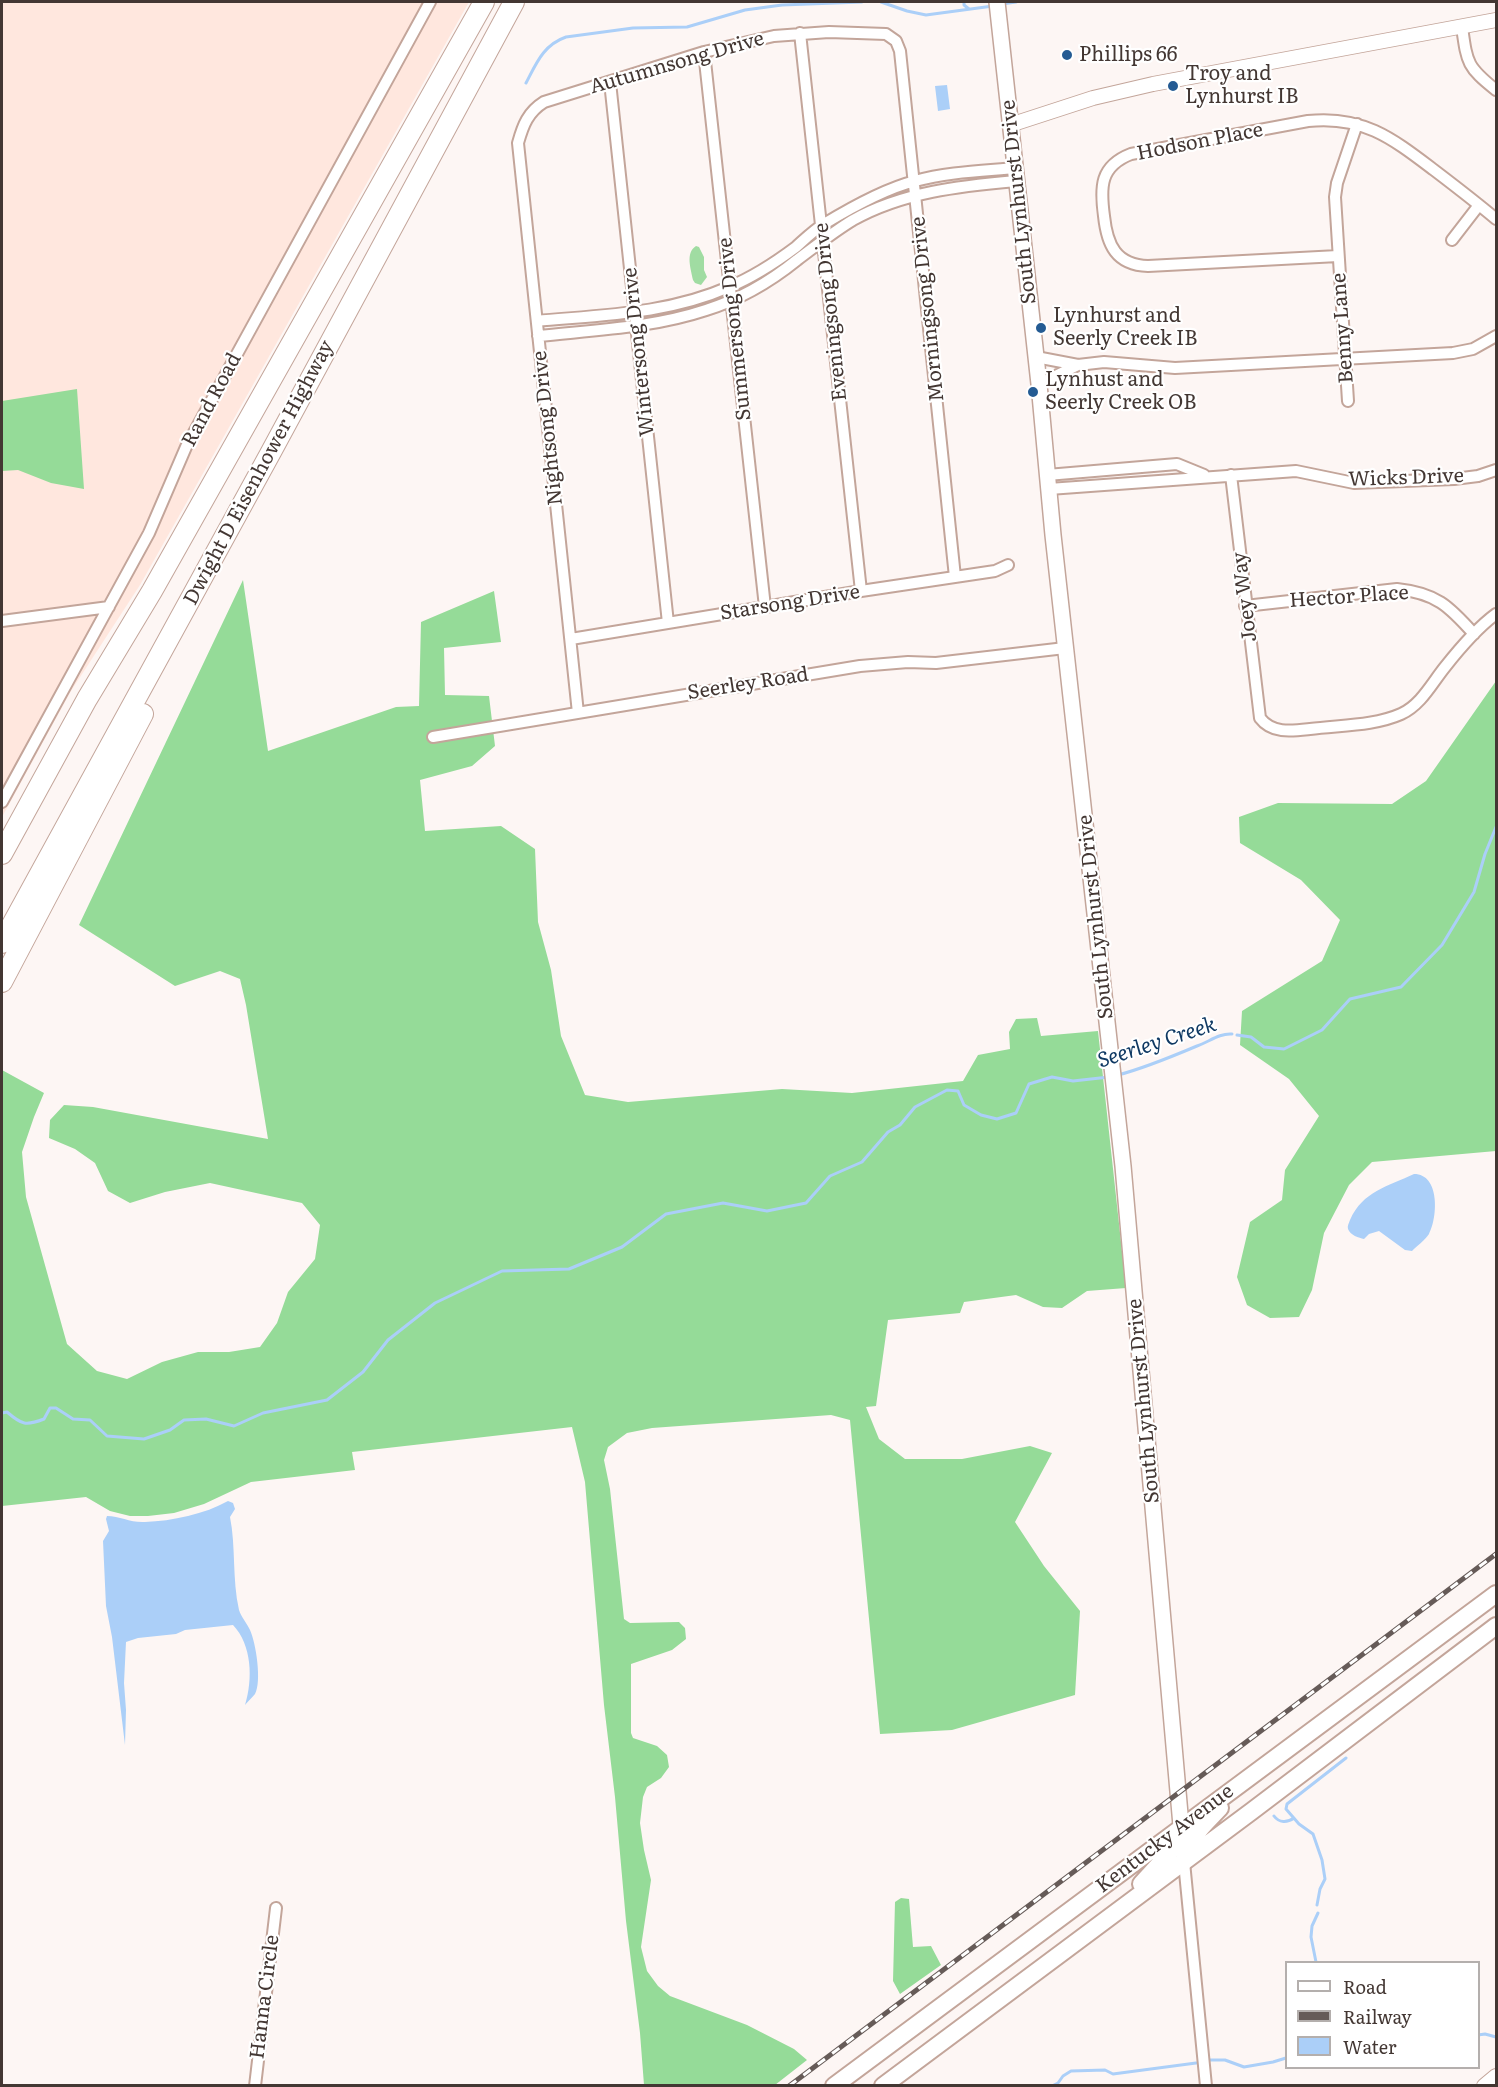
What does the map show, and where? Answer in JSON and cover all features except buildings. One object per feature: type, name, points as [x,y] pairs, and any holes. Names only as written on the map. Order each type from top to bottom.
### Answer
[{"type":"highway","name":"Dwight D Eisenhower Highway","points":[[2,854],[87,699],[152,591],[484,2]]},
{"type":"highway","name":"Dwight D Eisenhower Highway","points":[[2,943],[514,2]]},
{"type":"highway","points":[[2,982],[201,602],[271,452]]},
{"type":"main road","name":"South Lynhurst Drive","points":[[997,2],[1065,648],[1115,1086],[1184,1862]]},
{"type":"main road","name":"Kentucky Avenue","points":[[834,2085],[1497,1594]]},
{"type":"main road","name":"Kentucky Avenue","points":[[883,2085],[1497,1626]]},
{"type":"main road","points":[[1184,1862],[1194,1837],[1221,1808],[1231,1790]]},
{"type":"main road","points":[[1129,1903],[1133,1891],[1173,1849],[1181,1827]]},
{"type":"street","name":"Rand Road","points":[[2,802],[160,511],[192,436],[430,2]]},
{"type":"street","points":[[1010,125],[1093,98],[1159,83],[1497,20]]},
{"type":"street","points":[[1462,27],[1468,62],[1472,70],[1497,90]]},
{"type":"street","name":"Autumnsong Drive","points":[[518,143],[527,118],[544,102],[704,52],[758,38],[800,33],[886,34],[896,41]]},
{"type":"street","name":"Eveningsong Drive","points":[[800,33],[861,591]]},
{"type":"street","name":"Morningsong Drive","points":[[896,41],[900,51],[915,181],[956,577]]},
{"type":"street","name":"Summersong Drive","points":[[704,52],[765,607]]},
{"type":"street","name":"Wintersong Drive","points":[[610,82],[668,623]]},
{"type":"street","name":"Hodson Place","points":[[1338,256],[1148,266],[1133,264],[1116,253],[1108,241],[1105,231],[1102,188],[1105,176],[1115,163],[1131,154],[1308,121],[1333,120],[1376,130],[1397,142],[1497,219]]},
{"type":"street","name":"Benny Lane","points":[[1348,401],[1338,256],[1336,188],[1357,124]]},
{"type":"street","name":"Nightsong Drive","points":[[518,143],[578,713]]},
{"type":"street","points":[[537,321],[660,309],[691,302],[731,287],[771,264],[822,225],[861,203],[915,181],[947,175],[1016,174]]},
{"type":"street","points":[[538,336],[636,326],[706,310],[765,283],[823,239],[887,204],[916,195],[1016,174]]},
{"type":"street","points":[[1452,240],[1479,205]]},
{"type":"street","points":[[1036,357],[1078,364],[1104,362],[1169,368],[1458,352],[1481,345],[1497,336]]},
{"type":"street","points":[[1039,384],[1078,364]]},
{"type":"street","name":"Wicks Drive","points":[[1048,482],[1177,464],[1207,476],[1296,471],[1354,483],[1478,476],[1497,470]]},
{"type":"street","name":"Joey Way","points":[[1231,475],[1260,718],[1265,725],[1277,730],[1300,730],[1379,721],[1403,713],[1417,704],[1446,665],[1474,634]]},
{"type":"street","name":"Starsong Drive","points":[[571,639],[995,571],[1008,565]]},
{"type":"street","name":"Hector Place","points":[[1245,606],[1397,589],[1418,591],[1439,600],[1455,612],[1474,634]]},
{"type":"street","points":[[2,621],[109,607]]},
{"type":"street","points":[[1474,634],[1497,614]]},
{"type":"street","name":"Seerley Road","points":[[433,737],[860,666],[908,662],[936,663],[1065,648]]},
{"type":"street","name":"South Lynhurst Drive","points":[[1184,1862],[1206,2085]]},
{"type":"street","name":"Hanna Circle","points":[[255,2085],[276,1908]]},
{"type":"street","points":[[1484,2085],[1497,2076]]},
{"type":"shaded area","points":[[2,2],[469,2],[140,585],[71,691],[2,817]]},
{"type":"green space","points":[[696,246],[699,247],[704,257],[704,270],[707,277],[701,285],[693,280],[690,266],[691,253]]},
{"type":"green space","points":[[77,389],[84,489],[51,483],[18,470],[2,471],[2,401]]},
{"type":"green space","points":[[243,580],[268,751],[396,707],[419,706],[421,622],[494,591],[501,642],[444,648],[445,695],[489,696],[495,746],[472,766],[420,780],[425,831],[501,826],[535,849],[538,922],[551,970],[561,1036],[585,1095],[628,1102],[782,1089],[852,1093],[963,1081],[978,1055],[1010,1049],[1009,1032],[1016,1019],[1037,1018],[1041,1036],[1098,1031],[1126,1288],[1087,1291],[1062,1308],[1043,1307],[1016,1295],[964,1302],[960,1313],[888,1320],[876,1406],[866,1407],[879,1439],[905,1459],[962,1459],[1030,1446],[1052,1453],[1015,1522],[1044,1566],[1080,1611],[1075,1695],[952,1730],[880,1734],[850,1420],[831,1415],[652,1428],[627,1433],[608,1447],[604,1460],[610,1489],[624,1619],[630,1623],[679,1622],[685,1628],[686,1639],[672,1650],[631,1664],[631,1733],[633,1738],[657,1746],[667,1755],[669,1767],[661,1778],[647,1787],[643,1797],[640,1823],[651,1880],[641,1947],[647,1971],[658,1986],[670,1996],[747,2025],[794,2049],[807,2060],[775,2085],[644,2085],[604,1705],[585,1482],[572,1427],[352,1452],[355,1470],[251,1482],[204,1504],[174,1513],[130,1516],[110,1511],[86,1497],[2,1506],[2,1070],[44,1093],[22,1152],[26,1197],[67,1344],[97,1371],[127,1379],[162,1362],[198,1352],[229,1352],[260,1347],[277,1323],[288,1292],[315,1259],[320,1225],[302,1203],[210,1183],[165,1192],[130,1203],[108,1191],[95,1163],[75,1149],[49,1138],[50,1120],[64,1105],[93,1107],[268,1139],[240,979],[220,971],[175,986],[79,925]]},
{"type":"green space","points":[[1496,681],[1496,1151],[1372,1162],[1349,1185],[1324,1233],[1312,1290],[1299,1317],[1270,1318],[1247,1305],[1237,1277],[1250,1222],[1282,1200],[1285,1170],[1319,1116],[1289,1079],[1240,1045],[1242,1011],[1322,961],[1340,920],[1301,880],[1240,843],[1239,817],[1278,803],[1392,804],[1426,781]]},
{"type":"green space","points":[[901,1898],[909,1899],[913,1947],[931,1946],[941,1965],[900,1994],[893,1981],[895,1902]]},
{"type":"water","points":[[947,85],[950,109],[938,111],[935,86]]},
{"type":"water","points":[[1414,1174],[1429,1181],[1435,1198],[1432,1227],[1421,1243],[1412,1251],[1405,1250],[1379,1231],[1369,1234],[1364,1239],[1351,1233],[1348,1224],[1362,1202],[1377,1191]]},
{"type":"water","points":[[228,1501],[233,1503],[235,1509],[230,1517],[239,1610],[250,1630],[256,1653],[258,1681],[255,1694],[245,1705],[250,1674],[249,1663],[244,1642],[233,1625],[185,1630],[176,1634],[138,1638],[126,1642],[125,1745],[106,1606],[103,1541],[109,1531],[107,1516],[140,1522],[166,1520],[199,1513]]},
{"type":"waterway","points":[[526,83],[546,50],[558,40],[566,37],[633,28],[687,27],[745,10],[782,5],[862,2]]},
{"type":"waterway","points":[[881,2],[926,15],[993,6]]},
{"type":"waterway","points":[[964,2],[969,9]]},
{"type":"waterway","points":[[1002,4],[1016,2]]},
{"type":"waterway","name":"Seerley Creek","points":[[1237,1035],[1251,1037],[1264,1047],[1284,1049],[1322,1030],[1350,999],[1401,987],[1442,945],[1474,892],[1496,827]]},
{"type":"waterway","name":"Seerley Creek","points":[[1118,1075],[1158,1062],[1218,1036],[1232,1034]]},
{"type":"waterway","name":"Seerley Creek","points":[[2,1413],[7,1412],[24,1423],[33,1423],[44,1419],[50,1408],[56,1408],[73,1419],[90,1420],[107,1436],[144,1439],[170,1430],[184,1420],[206,1419],[234,1426],[263,1413],[327,1400],[363,1372],[388,1340],[435,1303],[502,1271],[569,1269],[622,1247],[666,1214],[723,1203],[767,1211],[806,1203],[830,1176],[862,1162],[888,1132],[900,1125],[915,1107],[947,1090],[958,1091],[964,1105],[981,1115],[997,1119],[1016,1113],[1029,1084],[1052,1077],[1073,1081],[1109,1077]]},
{"type":"waterway","points":[[1317,1905],[1320,1889],[1325,1879],[1322,1860],[1313,1834],[1299,1824],[1286,1809],[1287,1804],[1346,1758]]},
{"type":"waterway","points":[[1274,1816],[1283,1822],[1294,1818]]},
{"type":"waterway","points":[[1316,1961],[1311,1937],[1312,1926],[1318,1913]]},
{"type":"waterway","points":[[1480,2035],[1496,2037]]},
{"type":"waterway","points":[[1210,2060],[1225,2060],[1244,2067],[1285,2058]]},
{"type":"waterway","points":[[1052,2086],[1071,2071],[1105,2070],[1113,2074],[1196,2063]]},
{"type":"railway","points":[[789,2086],[1496,1554]]},
{"type":"place","name":"Phillips 66","points":[[1067,55]]},
{"type":"place","name":"Troy and Lynhurst IB","points":[[1173,86]]},
{"type":"place","name":"Lynhurst and Seerly Creek IB","points":[[1041,328]]},
{"type":"place","name":"Lynhust and Seerly Creek OB","points":[[1033,392]]}]
